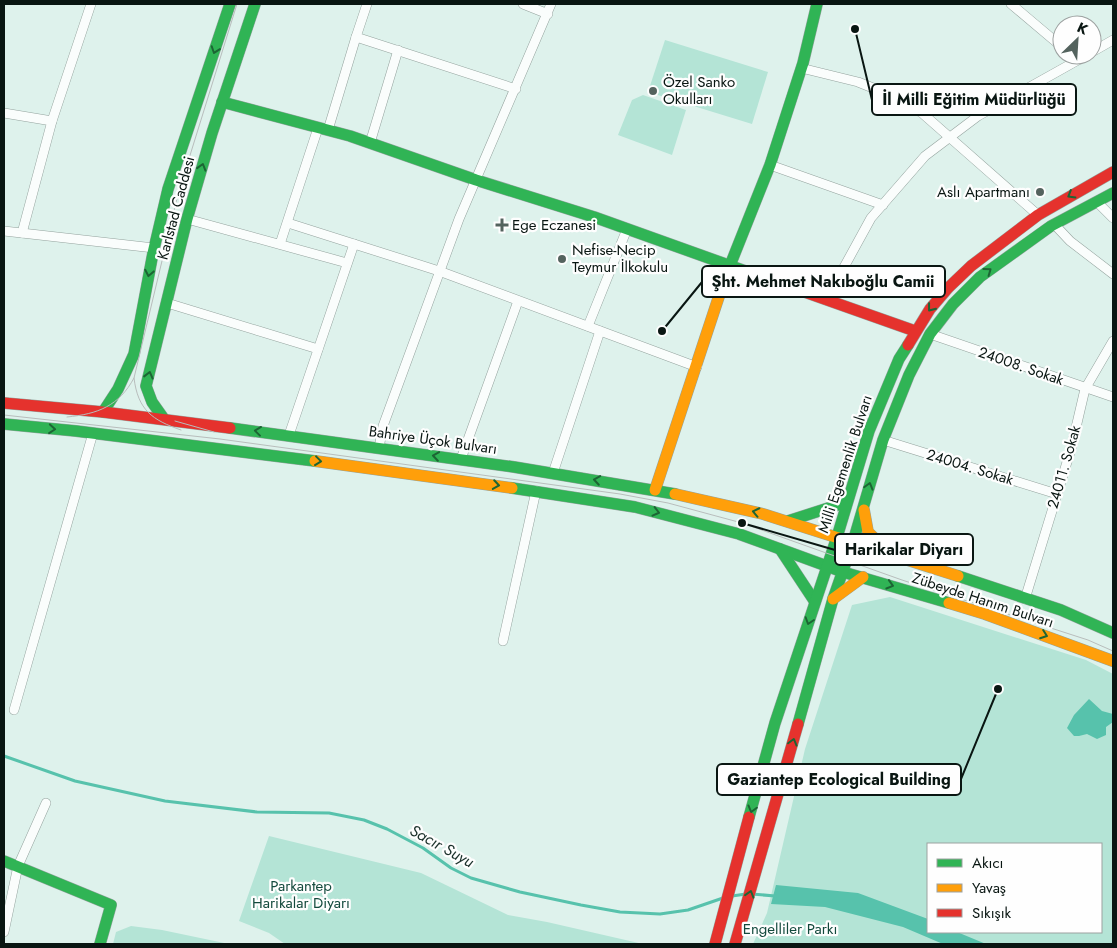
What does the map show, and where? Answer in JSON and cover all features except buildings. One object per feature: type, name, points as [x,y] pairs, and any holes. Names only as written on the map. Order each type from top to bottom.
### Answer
[{"type":"main road","name":"Karlstad Caddesi","points":[[104,412],[118,389],[134,354],[154,248],[168,188],[230,4]]},
{"type":"main road","name":"Karlstad Caddesi","points":[[164,419],[152,402],[146,386],[187,219],[222,102],[256,4]]},
{"type":"main road","points":[[655,490],[729,266],[770,165],[801,68],[817,4]]},
{"type":"main road","points":[[222,102],[370,143],[627,229],[914,331]]},
{"type":"main road","name":"Milli Egemenlik Bulvarı","points":[[715,944],[775,723],[870,431],[899,359],[914,331],[930,309],[971,266],[1038,215],[1113,172]]},
{"type":"main road","name":"Milli Egemenlik Bulvarı","points":[[735,944],[833,599],[853,542],[882,440],[909,376],[930,334],[952,304],[980,277],[1054,224],[1113,193]]},
{"type":"main road","name":"Bahriye Üçok Bulvarı","points":[[4,403],[164,419],[553,473],[655,490],[763,514],[853,542]]},
{"type":"main road","points":[[4,424],[93,433],[471,481],[635,507],[739,534],[843,572]]},
{"type":"main road","points":[[788,521],[847,502]]},
{"type":"main road","points":[[863,507],[868,532],[891,554]]},
{"type":"main road","name":"Zübeyde Hanım Bulvarı","points":[[853,542],[1061,610],[1113,634]]},
{"type":"main road","points":[[780,549],[815,602]]},
{"type":"main road","name":"Zübeyde Hanım Bulvarı","points":[[843,572],[985,614],[1113,661]]},
{"type":"main road","points":[[833,599],[863,577]]},
{"type":"main road","points":[[4,861],[111,905],[100,944]]},
{"type":"street","points":[[22,234],[52,121],[91,4]]},
{"type":"street","points":[[280,244],[367,4]]},
{"type":"street","points":[[523,4],[548,14]]},
{"type":"street","points":[[379,448],[383,426],[459,219],[551,4]]},
{"type":"street","points":[[1011,4],[1052,39]]},
{"type":"street","points":[[356,37],[516,89]]},
{"type":"street","points":[[1102,46],[1113,40]]},
{"type":"street","points":[[370,143],[398,50]]},
{"type":"street","points":[[826,300],[871,218],[925,156],[978,116],[1062,65]]},
{"type":"street","points":[[801,68],[858,82],[893,96],[922,113],[1038,215]]},
{"type":"street","points":[[4,113],[52,121]]},
{"type":"street","points":[[770,165],[883,204]]},
{"type":"street","points":[[1097,202],[1113,218]]},
{"type":"street","points":[[187,219],[346,264]]},
{"type":"street","points":[[288,223],[439,272],[697,367]]},
{"type":"street","points":[[1054,224],[1070,241],[1113,274]]},
{"type":"street","points":[[588,326],[627,229]]},
{"type":"street","points":[[4,232],[154,248]]},
{"type":"street","points":[[289,435],[354,244]]},
{"type":"street","points":[[461,459],[518,301]]},
{"type":"street","points":[[167,303],[318,349]]},
{"type":"street","points":[[553,473],[600,331]]},
{"type":"street","name":"24008. Sokak","points":[[930,334],[1085,389],[1113,397]]},
{"type":"street","name":"24011. Sokak","points":[[1025,599],[1071,449],[1085,389],[1113,341]]},
{"type":"street","points":[[14,710],[93,433]]},
{"type":"street","name":"24004. Sokak","points":[[882,440],[1057,494]]},
{"type":"street","points":[[504,641],[536,491]]},
{"type":"street","points":[[4,932],[18,866],[46,803]]},
{"type":"green space","points":[[665,40],[768,72],[752,124],[648,92]]},
{"type":"green space","points":[[643,95],[686,110],[672,155],[618,135],[632,100]]},
{"type":"green space","name":"Engelliler Parkı","points":[[890,597],[1086,660],[1113,674],[1113,944],[753,944],[767,913],[805,749],[852,605]]},
{"type":"green space","name":"Parkantep Harikalar Diyarı","points":[[269,836],[421,873],[508,915],[643,944],[285,944],[269,933],[239,921]]},
{"type":"green space","points":[[131,926],[162,930],[229,944],[113,944],[116,932]]},
{"type":"shaded area","points":[[1089,699],[1102,711],[1113,714],[1113,722],[1106,727],[1106,735],[1097,739],[1087,734],[1074,736],[1067,728],[1074,715]]},
{"type":"shaded area","points":[[776,885],[858,893],[927,919],[927,933],[959,933],[986,944],[943,944],[903,927],[825,907],[771,904]]},
{"type":"waterway","name":"Sacır Suyu","points":[[4,756],[75,781],[165,801],[257,812],[329,813],[364,820],[387,829],[423,848],[451,868],[471,878],[520,892],[581,905],[620,912],[660,914],[688,910],[723,898]]},
{"type":"waterway","name":"Sacır Suyu","points":[[732,896],[746,894]]},
{"type":"waterway","name":"Sacır Suyu","points":[[752,894],[775,896]]},
{"type":"tram line","points":[[181,430],[154,418],[148,412],[139,398],[134,378],[178,194],[237,4]]},
{"type":"tram line","points":[[67,417],[88,414],[107,407],[122,395],[134,378]]},
{"type":"tram line","points":[[4,415],[220,439],[620,494],[668,503],[742,523],[902,580],[1088,640],[1113,651]]},
{"type":"tram line","points":[[175,421],[214,432]]},
{"type":"traffic: fast","points":[[103,412],[118,389],[134,354],[153,253],[168,189],[230,4]]},
{"type":"traffic: fast","points":[[164,419],[152,402],[146,386],[187,219],[212,133],[255,4]]},
{"type":"traffic: fast","points":[[725,278],[770,165],[803,63],[817,4]]},
{"type":"traffic: fast","points":[[222,102],[350,136],[476,180],[594,217],[745,271]]},
{"type":"traffic: fast","points":[[798,724],[833,599],[853,542],[883,440],[909,375],[930,334],[953,304],[980,277],[1051,226],[1113,193]]},
{"type":"traffic: fast","points":[[749,817],[775,723],[837,537],[869,431],[899,359],[908,345]]},
{"type":"traffic: fast","points":[[4,424],[76,431],[315,461]]},
{"type":"traffic: fast","points":[[230,428],[514,467],[675,494]]},
{"type":"traffic: fast","points":[[512,488],[635,507],[739,534],[843,572],[949,603]]},
{"type":"traffic: fast","points":[[788,521],[847,502]]},
{"type":"traffic: fast","points":[[780,549],[815,602]]},
{"type":"traffic: fast","points":[[958,576],[1061,610],[1113,633]]},
{"type":"traffic: fast","points":[[4,861],[111,905],[100,944]]},
{"type":"traffic: slow","points":[[655,490],[725,278]]},
{"type":"traffic: slow","points":[[315,461],[512,488]]},
{"type":"traffic: slow","points":[[675,494],[763,514],[958,576]]},
{"type":"traffic: slow","points":[[864,510],[868,532],[890,553]]},
{"type":"traffic: slow","points":[[833,599],[863,577]]},
{"type":"traffic: slow","points":[[949,603],[985,614],[1113,661]]},
{"type":"traffic: jam","points":[[908,345],[930,309],[971,266],[1038,215],[1113,172]]},
{"type":"traffic: jam","points":[[745,271],[915,331]]},
{"type":"traffic: jam","points":[[4,403],[103,412],[230,428]]},
{"type":"traffic: jam","points":[[735,944],[798,724]]},
{"type":"traffic: jam","points":[[715,944],[749,817]]},
{"type":"place","name":"İl Milli Eğitim Müdürlüğü","points":[[855,29]]},
{"type":"place","name":"Özel Sanko Okulları","points":[[653,91]]},
{"type":"place","name":"Aslı Apartmanı","points":[[1040,192]]},
{"type":"place","name":"Ege Eczanesi","points":[[502,225]]},
{"type":"place","name":"Nefise-Necip Teymur İlkokulu","points":[[562,259]]},
{"type":"place","name":"Şht. Mehmet Nakıboğlu Camii","points":[[662,331]]},
{"type":"place","name":"Harikalar Diyarı","points":[[742,523]]},
{"type":"place","name":"Gaziantep Ecological Building","points":[[998,689]]}]
